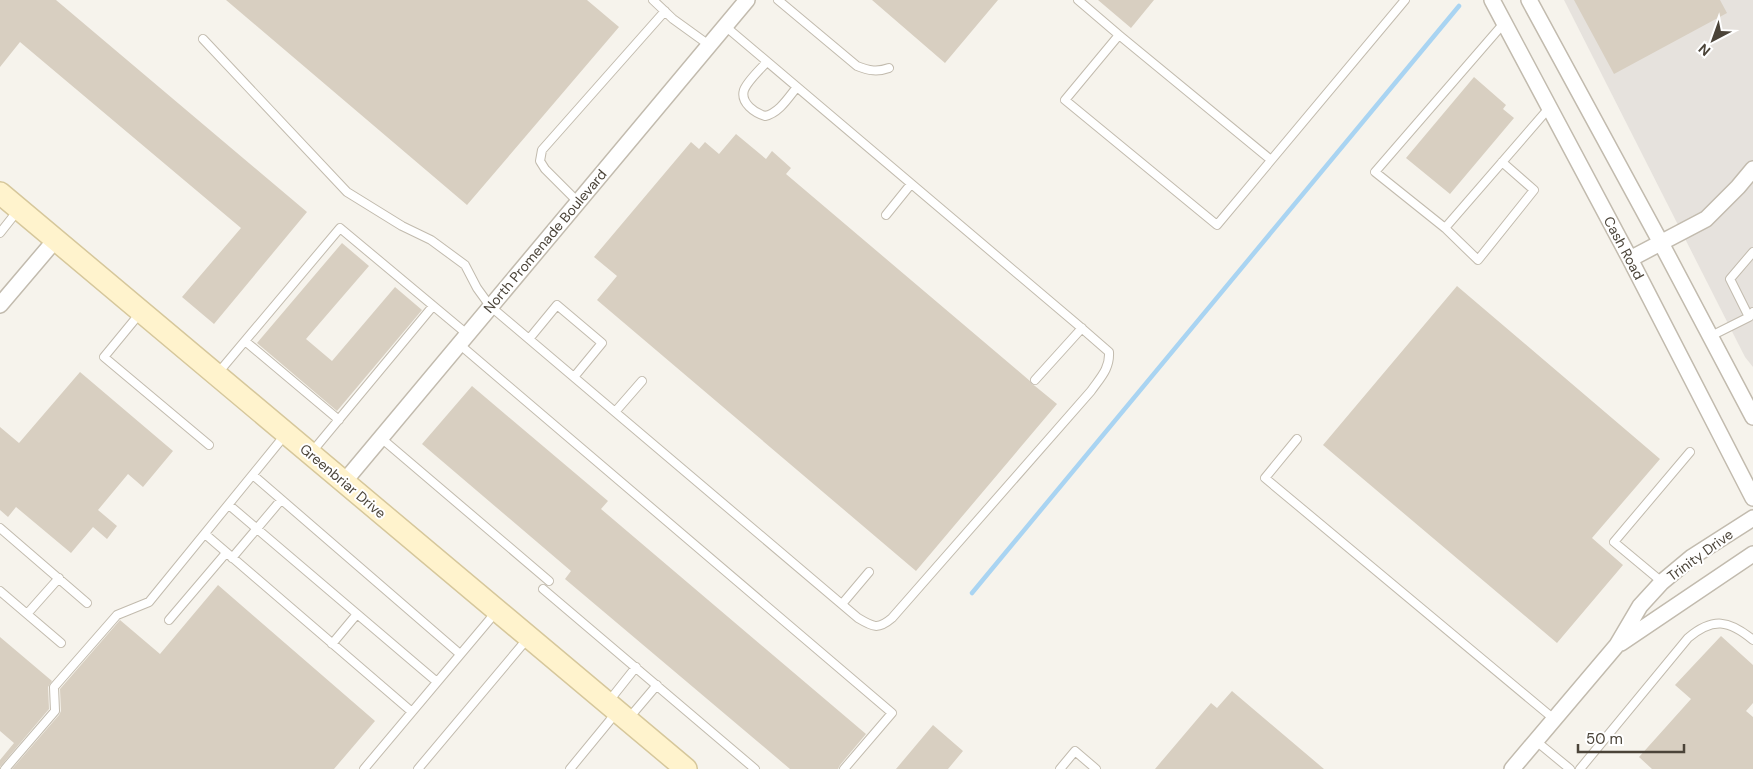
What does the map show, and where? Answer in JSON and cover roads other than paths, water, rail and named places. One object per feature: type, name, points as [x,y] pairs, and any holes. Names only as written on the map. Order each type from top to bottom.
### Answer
[{"type":"street","name":"North Promenade Boulevard","points":[[344,482],[747,0]]},
{"type":"street","name":"Cash Road","points":[[1492,0],[1630,259],[1753,498]]},
{"type":"street","points":[[1529,0],[1662,243],[1753,417]]},
{"type":"street","points":[[1630,259],[1706,219],[1753,169]]},
{"type":"street","name":"Greenbriar Drive","points":[[0,193],[142,310],[310,454],[686,769]]},
{"type":"street","points":[[0,305],[56,239]]},
{"type":"street","name":"Trinity Drive","points":[[1512,769],[1617,645],[1640,606],[1662,582],[1692,557],[1753,518]]},
{"type":"street","name":"Trinity Drive","points":[[1617,645],[1753,554]]},
{"type":"lane","points":[[653,0],[709,45]]},
{"type":"lane","points":[[778,0],[857,66],[867,70],[882,71],[890,68]]},
{"type":"lane","points":[[1078,0],[1271,160]]},
{"type":"lane","points":[[1119,35],[1065,100],[1217,225],[1405,0]]},
{"type":"lane","points":[[578,202],[545,169],[540,161],[542,150],[665,11]]},
{"type":"lane","points":[[1502,162],[1534,190],[1478,260],[1445,228],[1375,172],[1504,23]]},
{"type":"lane","points":[[203,40],[347,192],[402,226],[431,240],[465,265],[477,288],[490,306],[528,339],[842,604],[871,626],[883,625],[892,618],[1091,391],[1107,370],[1109,352],[725,26]]},
{"type":"lane","points":[[767,62],[744,90],[744,97],[752,109],[758,114],[765,116],[772,114],[797,87]]},
{"type":"lane","points":[[1445,228],[1549,108]]},
{"type":"lane","points":[[886,215],[911,184]]},
{"type":"lane","points":[[0,233],[19,208]]},
{"type":"lane","points":[[217,374],[340,228],[433,306],[463,339],[892,713],[844,769]]},
{"type":"lane","points":[[1711,336],[1751,315],[1730,279],[1753,252]]},
{"type":"lane","points":[[528,339],[557,305],[602,343],[574,377]]},
{"type":"lane","points":[[310,454],[433,306]]},
{"type":"lane","points":[[142,310],[104,357],[210,445]]},
{"type":"lane","points":[[1035,380],[1082,328]]},
{"type":"lane","points":[[245,341],[339,420]]},
{"type":"lane","points":[[615,412],[642,381]]},
{"type":"lane","points":[[5,769],[55,711],[54,687],[117,615],[149,602],[287,434]]},
{"type":"lane","points":[[381,438],[549,581]]},
{"type":"lane","points":[[1297,439],[1265,478],[1554,719]]},
{"type":"lane","points":[[1662,582],[1614,542],[1690,452]]},
{"type":"lane","points":[[253,475],[460,654]]},
{"type":"lane","points":[[232,558],[281,500]]},
{"type":"lane","points":[[228,505],[437,682]]},
{"type":"lane","points":[[0,528],[87,603]]},
{"type":"lane","points":[[205,534],[412,712]]},
{"type":"lane","points":[[169,620],[226,552]]},
{"type":"lane","points":[[842,604],[869,572]]},
{"type":"lane","points":[[27,614],[59,578]]},
{"type":"lane","points":[[543,589],[755,769]]},
{"type":"lane","points":[[0,590],[61,643]]},
{"type":"lane","points":[[364,769],[497,610]]},
{"type":"lane","points":[[332,644],[357,614]]},
{"type":"lane","points":[[1580,769],[1688,638],[1699,628],[1711,623],[1723,622],[1735,627],[1753,640]]},
{"type":"lane","points":[[418,769],[529,637]]},
{"type":"lane","points":[[618,711],[636,667]]},
{"type":"lane","points":[[570,769],[618,711],[657,685]]},
{"type":"lane","points":[[1536,741],[1570,769]]},
{"type":"lane","points":[[1060,769],[1075,751],[1096,769]]},
{"type":"waterway","points":[[972,593],[1459,6]]}]
